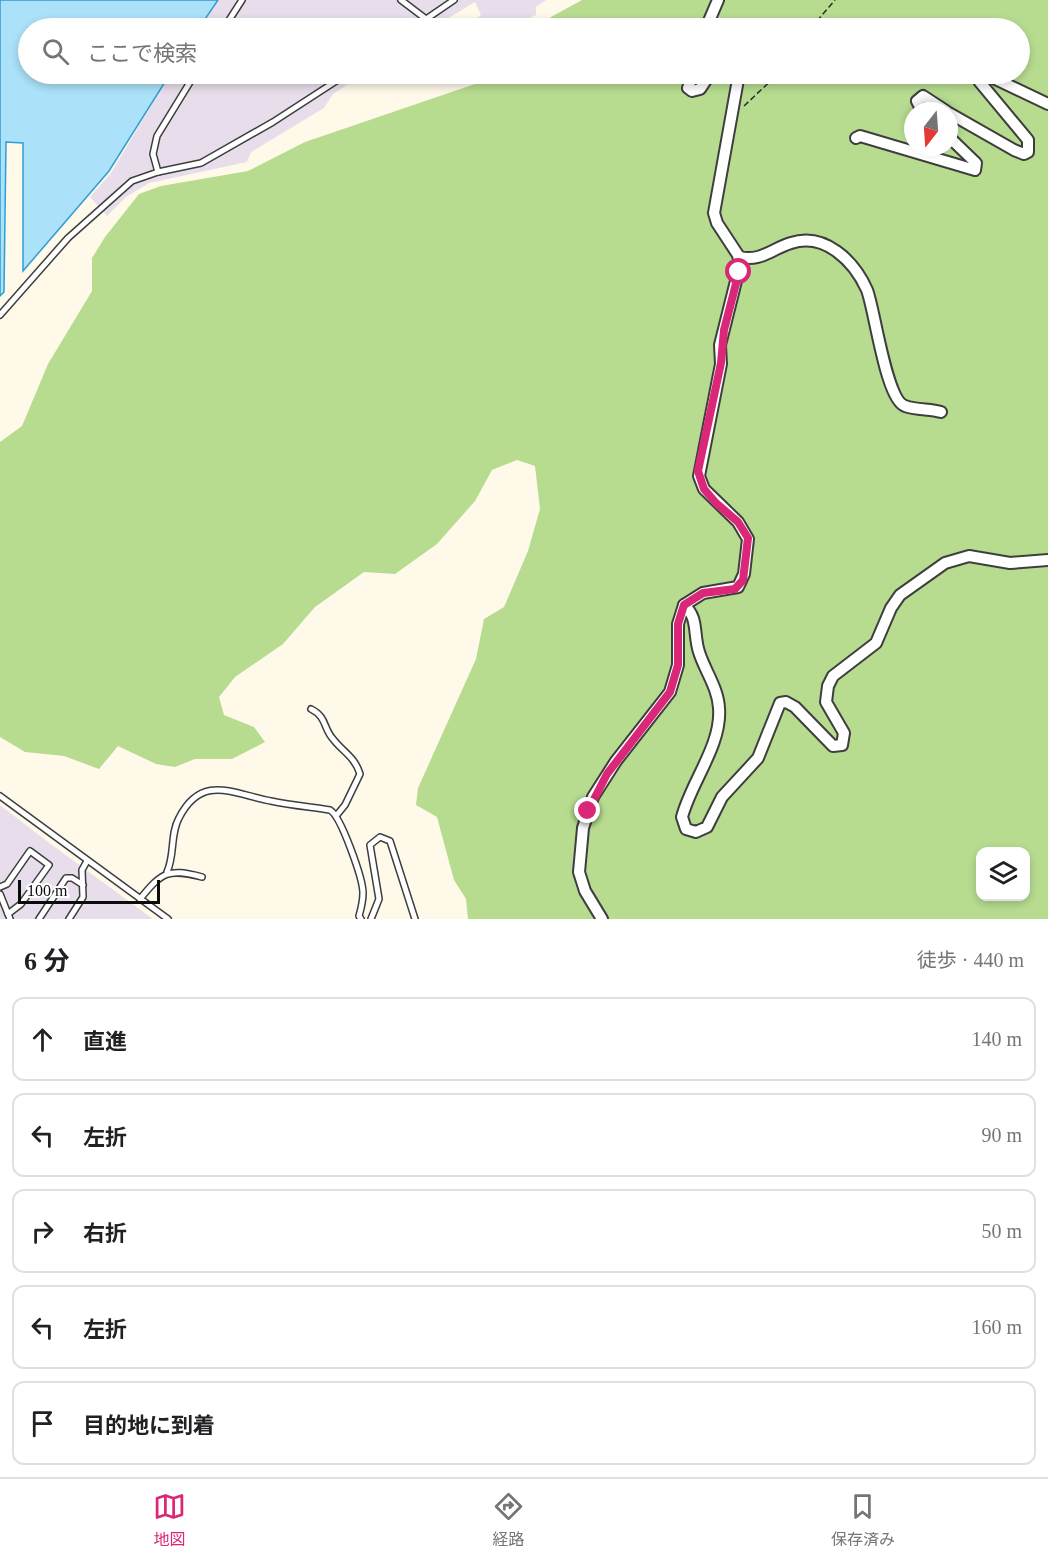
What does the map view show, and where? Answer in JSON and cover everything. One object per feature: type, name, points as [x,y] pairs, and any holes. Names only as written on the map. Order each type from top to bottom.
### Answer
[{"type":"street","points":[[710,18],[718,0]]},
{"type":"street","points":[[689,84],[688,88],[692,92],[703,84]]},
{"type":"street","points":[[602,919],[580,878],[580,853],[588,811],[607,774],[670,692],[678,665],[678,624],[684,605],[703,593],[738,587],[743,580],[748,550],[746,534],[738,522],[704,489],[698,471],[721,363],[724,330],[739,272],[739,257],[717,223],[714,213],[737,84]]},
{"type":"street","points":[[958,118],[1014,150],[1024,154],[1028,152],[1030,146],[1028,140],[981,84]]},
{"type":"street","points":[[1006,84],[1048,104]]},
{"type":"street","points":[[918,102],[923,96],[932,102]]},
{"type":"street","points":[[856,138],[860,136],[904,149]]},
{"type":"street","points":[[928,156],[975,170],[976,163],[958,146]]},
{"type":"street","points":[[739,257],[757,259],[799,241],[813,241],[834,248],[862,279],[867,290],[882,356],[900,403],[905,407],[941,412]]},
{"type":"street","points":[[684,605],[694,616],[699,652],[713,683],[719,708],[706,763],[682,817],[686,829],[696,832],[707,827],[722,797],[758,758],[780,703],[786,702],[795,707],[833,746],[842,746],[844,733],[826,702],[830,681],[876,643],[900,595],[945,563],[961,557],[983,557],[1010,563],[1048,560]]},
{"type":"lane","points":[[230,18],[242,0]]},
{"type":"lane","points":[[401,0],[415,8],[425,18]]},
{"type":"lane","points":[[427,18],[454,0]]},
{"type":"lane","points":[[158,172],[153,154],[157,136],[189,84]]},
{"type":"lane","points":[[0,315],[68,238],[132,181],[158,172],[201,163],[281,117],[332,84]]},
{"type":"lane","points":[[311,709],[325,720],[332,739],[350,753],[360,774],[345,805],[336,816]]},
{"type":"lane","points":[[167,872],[177,820],[195,795],[201,792],[234,791],[268,801],[330,810],[336,816],[363,888],[359,916],[361,919]]},
{"type":"lane","points":[[0,796],[164,918]]},
{"type":"lane","points":[[371,919],[379,899],[370,845],[380,837],[390,841],[415,919]]},
{"type":"lane","points":[[0,887],[7,884],[30,851],[49,865],[21,904],[8,916],[0,894]]},
{"type":"lane","points":[[69,919],[83,897],[82,870],[87,861]]},
{"type":"lane","points":[[140,899],[154,882],[167,872],[180,871],[202,877]]},
{"type":"lane","points":[[39,919],[66,878],[72,878],[83,885]]},
{"type":"path","points":[[820,18],[835,0]]},
{"type":"path","points":[[733,111],[741,110],[768,84]]},
{"type":"shaded area","points":[[218,0],[546,0],[536,7],[536,15],[530,18],[477,18],[481,15],[475,2],[449,18],[206,18]]},
{"type":"shaded area","points":[[164,84],[348,84],[333,94],[324,108],[251,152],[247,162],[149,183],[126,197],[107,216],[90,197],[111,173]]},
{"type":"shaded area","points":[[0,805],[48,842],[153,919],[0,919]]},
{"type":"green space","points":[[582,0],[1048,0],[1048,919],[468,919],[466,899],[454,880],[437,817],[416,805],[418,788],[476,659],[484,619],[504,607],[528,551],[540,509],[535,466],[517,460],[492,470],[475,501],[437,544],[395,574],[364,572],[315,607],[283,644],[235,677],[219,697],[224,715],[254,727],[265,742],[232,759],[195,759],[175,767],[156,764],[118,746],[99,769],[64,756],[25,752],[0,737],[0,442],[22,426],[48,364],[92,291],[92,258],[105,237],[139,194],[161,186],[248,171],[305,142],[475,84],[1030,84],[1030,18],[549,18]]},
{"type":"water","points":[[0,0],[218,0],[206,18],[18,18],[18,84],[164,84],[109,171],[23,271],[23,143],[6,142],[4,292],[0,296]]},
{"type":"route","points":[[588,811],[593,797],[607,774],[670,692],[678,665],[678,624],[684,605],[690,599],[703,593],[735,589],[743,580],[748,538],[738,522],[716,503],[701,485],[698,471],[721,363],[720,345],[739,272]]}]
